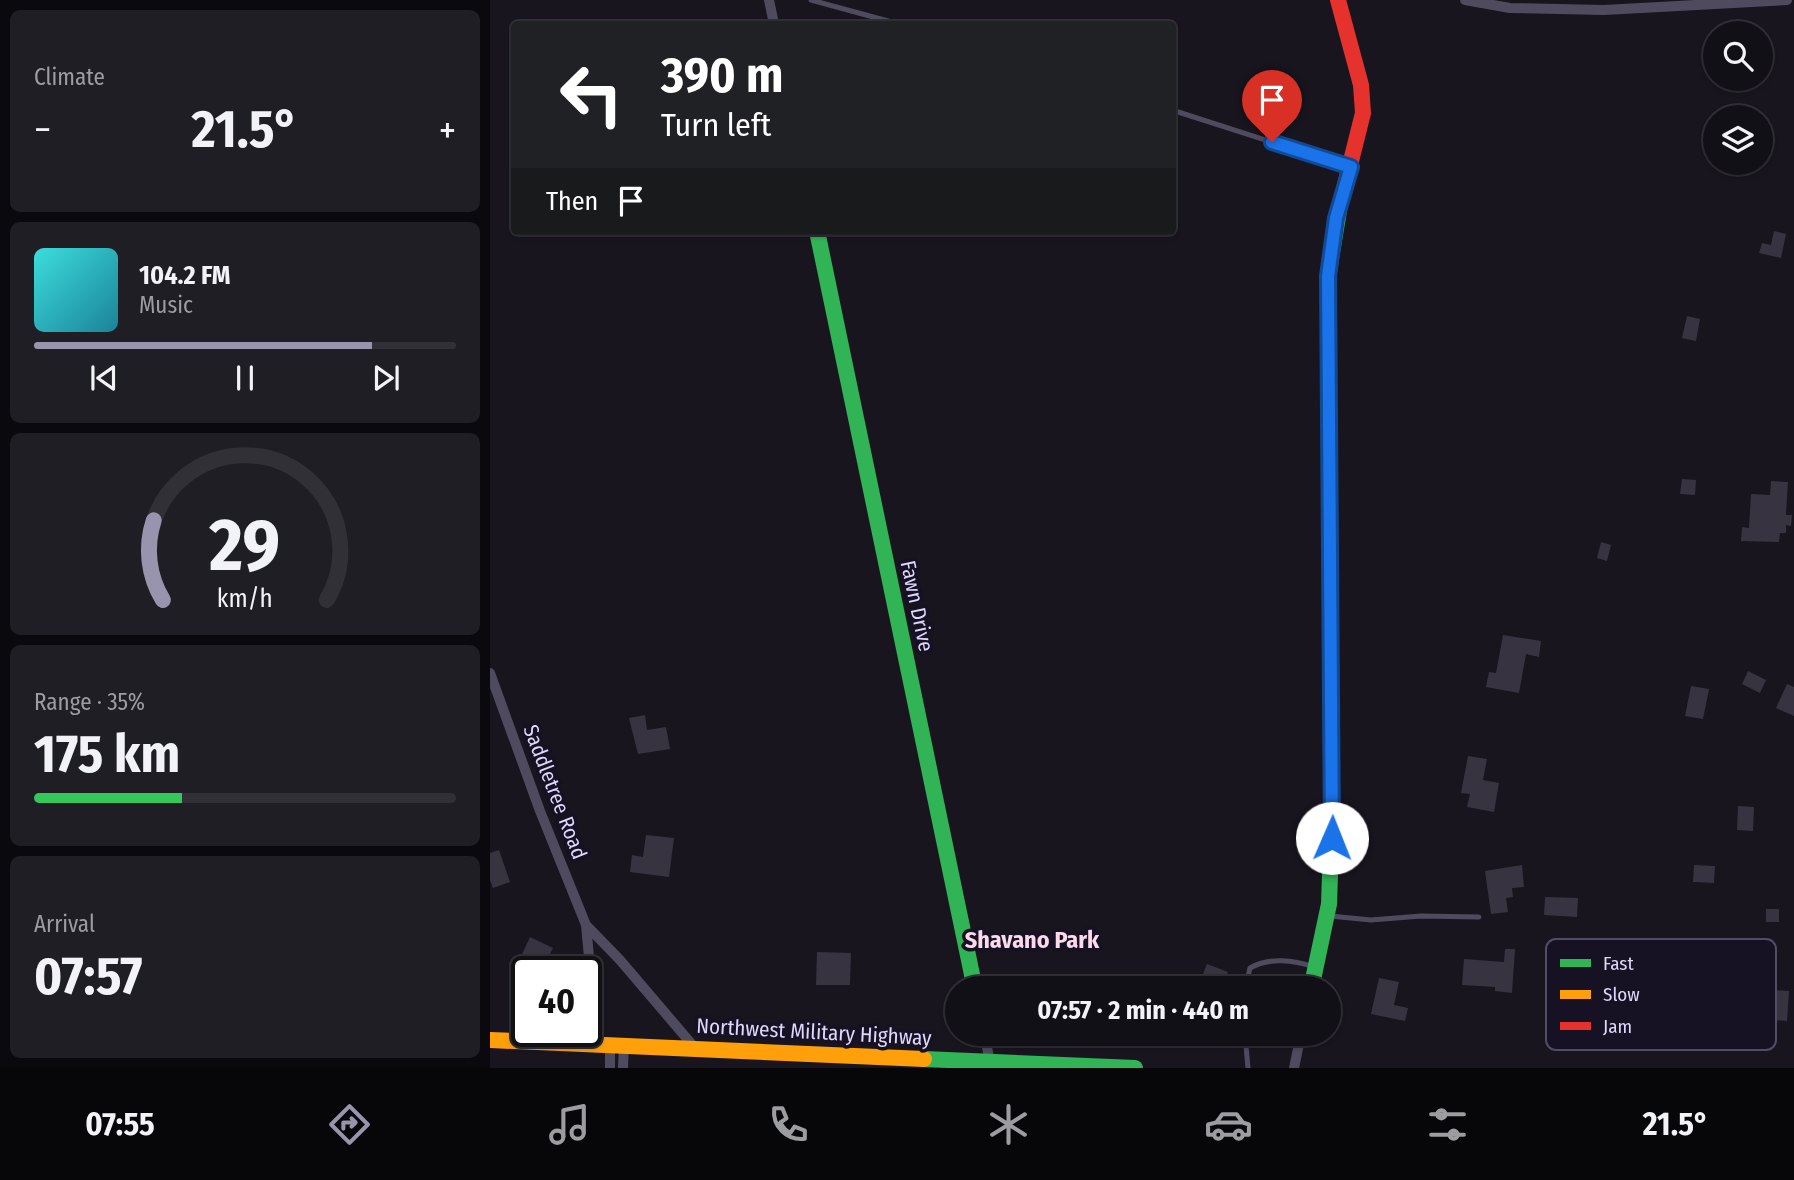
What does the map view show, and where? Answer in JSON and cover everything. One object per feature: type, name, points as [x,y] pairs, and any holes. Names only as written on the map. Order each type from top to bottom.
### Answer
[{"type":"street","points":[[769,0],[773,21]]},
{"type":"street","points":[[1313,976],[1329,904],[1332,816],[1328,276],[1336,218],[1363,113],[1362,94],[1338,0]]},
{"type":"street","points":[[1465,0],[1510,8],[1604,10],[1787,0]]},
{"type":"street","name":"Fawn Drive","points":[[818,235],[972,976]]},
{"type":"street","name":"Saddletree Road","points":[[490,673],[540,811],[586,925],[589,956]]},
{"type":"street","name":"Saddletree Road","points":[[586,925],[620,960],[695,1048]]},
{"type":"street","name":"Northwest Military Highway","points":[[490,1040],[511,1039]]},
{"type":"street","name":"Northwest Military Highway","points":[[602,1041],[617,1044],[990,1064],[1135,1068]]},
{"type":"street","points":[[610,1068],[617,1044]]},
{"type":"street","points":[[617,1044],[623,1068]]},
{"type":"street","points":[[986,1046],[990,1064]]},
{"type":"street","points":[[1294,1068],[1299,1046]]},
{"type":"lane","points":[[811,0],[888,21]]},
{"type":"lane","points":[[1176,111],[1351,167]]},
{"type":"lane","points":[[1327,915],[1371,920],[1421,916],[1479,917]]},
{"type":"lane","points":[[1248,976],[1250,968],[1258,964],[1293,960],[1315,967]]},
{"type":"lane","points":[[1246,1046],[1248,1068]]},
{"type":"building","points":[[1774,231],[1786,234],[1781,258],[1759,253],[1762,243],[1771,245]]},
{"type":"building","points":[[1687,316],[1700,319],[1696,341],[1682,338]]},
{"type":"building","points":[[1682,479],[1696,480],[1695,495],[1680,494]]},
{"type":"building","points":[[1771,481],[1788,482],[1786,515],[1792,515],[1791,526],[1786,525],[1786,533],[1780,533],[1779,542],[1741,541],[1742,527],[1749,528],[1751,494],[1770,495]]},
{"type":"building","points":[[1601,542],[1611,545],[1607,561],[1597,558]]},
{"type":"building","points":[[1503,635],[1541,641],[1539,657],[1526,654],[1519,693],[1486,687],[1489,672],[1496,673]]},
{"type":"building","points":[[1748,671],[1766,680],[1760,693],[1742,684]]},
{"type":"building","points":[[1787,684],[1794,687],[1794,716],[1776,708]]},
{"type":"building","points":[[1691,686],[1709,689],[1703,719],[1685,716]]},
{"type":"building","points":[[645,715],[647,730],[666,727],[670,749],[638,754],[629,718]]},
{"type":"building","points":[[1468,756],[1487,759],[1483,780],[1499,783],[1494,812],[1467,807],[1470,794],[1461,793]]},
{"type":"building","points":[[1738,806],[1754,807],[1753,831],[1737,830]]},
{"type":"building","points":[[646,835],[674,838],[669,877],[630,872],[632,855],[643,857]]},
{"type":"building","points":[[499,850],[510,882],[493,888],[490,880],[490,853]]},
{"type":"building","points":[[1522,865],[1524,887],[1512,888],[1513,897],[1506,898],[1508,912],[1491,914],[1485,871]]},
{"type":"building","points":[[1694,865],[1715,866],[1714,883],[1693,882]]},
{"type":"building","points":[[1545,897],[1578,898],[1577,917],[1544,915]]},
{"type":"building","points":[[1766,909],[1779,909],[1779,922],[1766,922]]},
{"type":"building","points":[[530,937],[553,948],[549,956],[521,956]]},
{"type":"building","points":[[1505,949],[1515,949],[1512,993],[1495,991],[1495,987],[1462,985],[1464,959],[1504,962]]},
{"type":"building","points":[[817,952],[851,953],[850,985],[816,985]]},
{"type":"building","points":[[1207,964],[1228,972],[1226,976],[1202,976]]},
{"type":"building","points":[[1379,978],[1399,982],[1394,1005],[1408,1008],[1405,1021],[1371,1014]]},
{"type":"building","points":[[1776,990],[1789,991],[1787,1021],[1776,1020]]},
{"type":"traffic: fast","points":[[1314,976],[1329,904],[1332,816],[1328,276],[1340,205]]},
{"type":"traffic: fast","points":[[818,235],[972,976]]},
{"type":"traffic: fast","points":[[924,1059],[1135,1068]]},
{"type":"traffic: slow","points":[[490,1040],[924,1059]]},
{"type":"traffic: jam","points":[[1338,0],[1361,85],[1363,113],[1340,205]]},
{"type":"district","name":"Shavano Park","points":[[1032,940]]},
{"type":"route","points":[[1272,142],[1351,167],[1336,218],[1328,264],[1332,838]]}]
